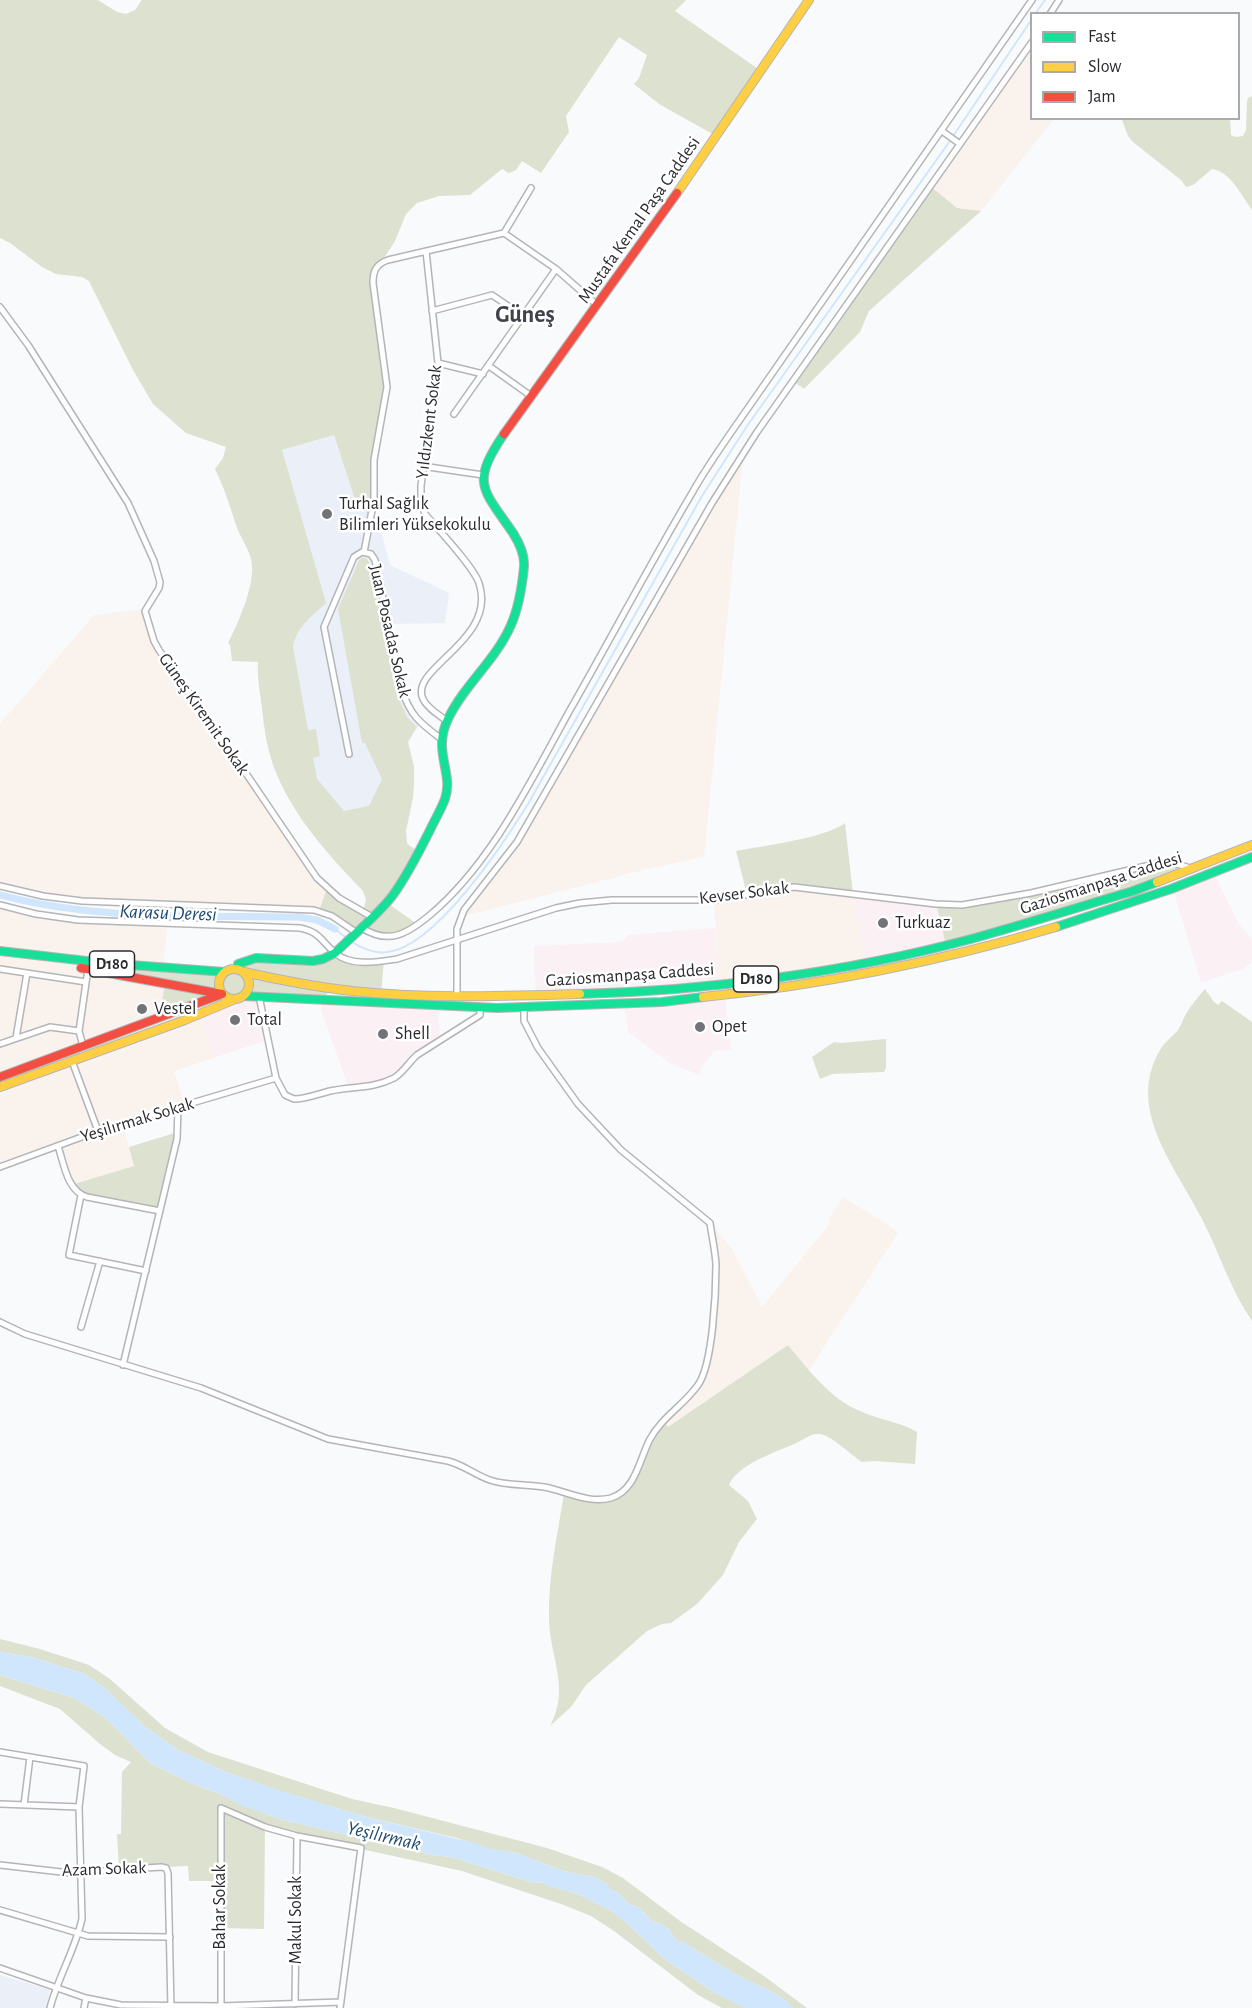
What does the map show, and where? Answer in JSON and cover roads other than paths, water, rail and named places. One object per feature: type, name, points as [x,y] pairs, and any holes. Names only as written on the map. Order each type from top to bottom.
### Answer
[{"type":"main road","name":"Mustafa Kemal Paşa Caddesi","points":[[483,475],[492,453],[531,396],[809,0]]},
{"type":"main road","points":[[244,996],[250,986],[248,978],[238,964],[256,958],[313,961],[335,953],[343,946],[392,896],[403,880],[445,799],[447,778],[440,738],[447,721],[512,625],[517,611],[522,576],[524,558],[522,548],[484,492],[483,475]]},
{"type":"main road","name":"Gaziosmanpaşa Caddesi","points":[[225,972],[231,969],[354,992],[458,997],[624,993],[728,983],[850,966],[946,945],[1133,891],[1252,845]]},
{"type":"main road","name":"Gaziosmanpaşa Caddesi","points":[[0,1087],[185,1020],[244,996],[480,1008],[624,1004],[812,984],[973,951],[1164,892],[1252,857]]},
{"type":"main road","name":"D180","points":[[0,951],[135,966],[225,972]]},
{"type":"main road","name":"D180","points":[[0,958],[88,969],[222,994]]},
{"type":"main road","points":[[225,972],[219,983],[222,994],[233,1000]]},
{"type":"main road","points":[[0,1077],[222,994]]},
{"type":"street","points":[[0,886],[42,896],[82,901],[314,910],[332,916],[357,932],[387,938],[424,920],[480,859],[520,799],[693,491],[739,421],[1032,0]]},
{"type":"street","points":[[458,997],[458,929],[464,910],[517,842],[711,502],[757,432],[1030,45]]},
{"type":"street","points":[[942,131],[960,144]]},
{"type":"street","points":[[364,552],[374,508],[374,460],[387,387],[374,270],[382,262],[504,233],[531,188]]},
{"type":"street","points":[[504,233],[556,268],[597,305]]},
{"type":"street","name":"Yıldızkent Sokak","points":[[426,251],[438,363],[434,402],[422,466],[420,493],[422,508],[477,579],[481,592],[475,624],[459,646],[432,670],[422,685],[422,695],[426,704],[447,721]]},
{"type":"street","points":[[454,414],[556,268]]},
{"type":"street","points":[[432,311],[492,295],[523,316]]},
{"type":"street","name":"Güneş Kiremit Sokak","points":[[0,307],[28,345],[128,503],[154,561],[160,585],[145,611],[159,650],[317,878],[339,898],[372,917]]},
{"type":"street","points":[[438,363],[483,374]]},
{"type":"street","points":[[489,366],[531,396]]},
{"type":"street","points":[[422,466],[483,475]]},
{"type":"street","name":"Juan Posadas Sokak","points":[[349,754],[324,627],[354,557],[364,552],[371,554],[375,560],[402,690],[408,708],[417,719],[440,738]]},
{"type":"street","name":"Kevser Sokak","points":[[335,953],[359,962],[397,959],[556,908],[580,903],[612,900],[714,900],[794,886],[962,905],[1159,863],[1180,864],[1193,869]]},
{"type":"street","points":[[0,905],[36,914],[78,920],[300,928],[318,934],[335,953]]},
{"type":"street","points":[[0,969],[86,982]]},
{"type":"street","points":[[83,1046],[79,1031],[88,969]]},
{"type":"street","points":[[16,1038],[27,973]]},
{"type":"street","points":[[259,996],[276,1077],[285,1095],[294,1099],[385,1082],[399,1074],[417,1055],[480,1015],[480,1008]]},
{"type":"street","points":[[0,1322],[25,1334],[209,1391],[328,1439],[448,1461],[490,1480],[542,1486],[595,1499],[611,1498],[623,1492],[632,1482],[656,1429],[696,1388],[704,1373],[712,1324],[716,1264],[710,1223],[621,1150],[578,1104],[538,1048],[524,1020],[524,1007]]},
{"type":"street","points":[[0,1044],[50,1027],[79,1031]]},
{"type":"street","points":[[72,1061],[98,1131]]},
{"type":"street","name":"Yeşilırmak Sokak","points":[[0,1167],[98,1131],[276,1077]]},
{"type":"street","points":[[123,1365],[177,1139],[178,1107]]},
{"type":"street","points":[[58,1146],[71,1185],[76,1193],[81,1196],[160,1211]]},
{"type":"street","points":[[81,1196],[69,1255],[146,1271]]},
{"type":"street","points":[[81,1327],[100,1261]]},
{"type":"street","points":[[0,1752],[84,1766],[79,1807],[82,1913],[78,1933],[55,1988],[50,2008]]},
{"type":"street","points":[[24,1805],[30,1757]]},
{"type":"street","points":[[0,1804],[79,1807]]},
{"type":"street","name":"Bahar Sokak","points":[[221,2006],[221,1808],[250,1822],[297,1836]]},
{"type":"street","points":[[0,1968],[55,1988],[120,2007],[341,2005],[361,1848],[297,1836]]},
{"type":"street","name":"Makul Sokak","points":[[295,2004],[297,1836]]},
{"type":"street","name":"Azam Sokak","points":[[0,1865],[70,1873],[166,1868],[170,1937]]},
{"type":"street","points":[[0,1910],[88,1936],[170,1937],[171,2007]]},
{"type":"street","points":[[84,2008],[86,1998]]},
{"type":"water","name":"Yeşilırmak","points":[[0,1652],[31,1657],[85,1674],[106,1689],[144,1726],[178,1750],[226,1772],[370,1818],[479,1844],[486,1848],[516,1853],[564,1871],[597,1878],[629,1904],[640,1908],[652,1921],[669,1930],[677,1941],[683,1942],[735,1974],[780,1996],[793,2008],[746,2008],[715,1993],[663,1958],[612,1911],[578,1894],[451,1857],[432,1855],[283,1820],[240,1805],[223,1795],[191,1783],[150,1763],[106,1718],[74,1698],[0,1675]]},
{"type":"waterway","points":[[1036,12],[1045,0]]},
{"type":"waterway","points":[[335,929],[353,942],[373,951],[388,952],[407,946],[427,932],[447,913],[486,866],[528,804],[702,496],[747,426],[945,148],[1030,22]]},
{"type":"waterway","name":"Karasu Deresi","points":[[0,895],[37,903],[111,913],[299,917],[317,920],[335,929]]},
{"type":"place","name":"Turhal Sağlık Bilimleri Yüksekokulu","points":[[327,514]]},
{"type":"place","name":"Turkuaz","points":[[883,923]]},
{"type":"place","name":"Vestel","points":[[142,1009]]},
{"type":"place","name":"Total","points":[[235,1020]]},
{"type":"place","name":"Opet","points":[[700,1027]]},
{"type":"place","name":"Shell","points":[[383,1034]]},
{"type":"district","name":"Güneş","points":[[525,315]]}]
